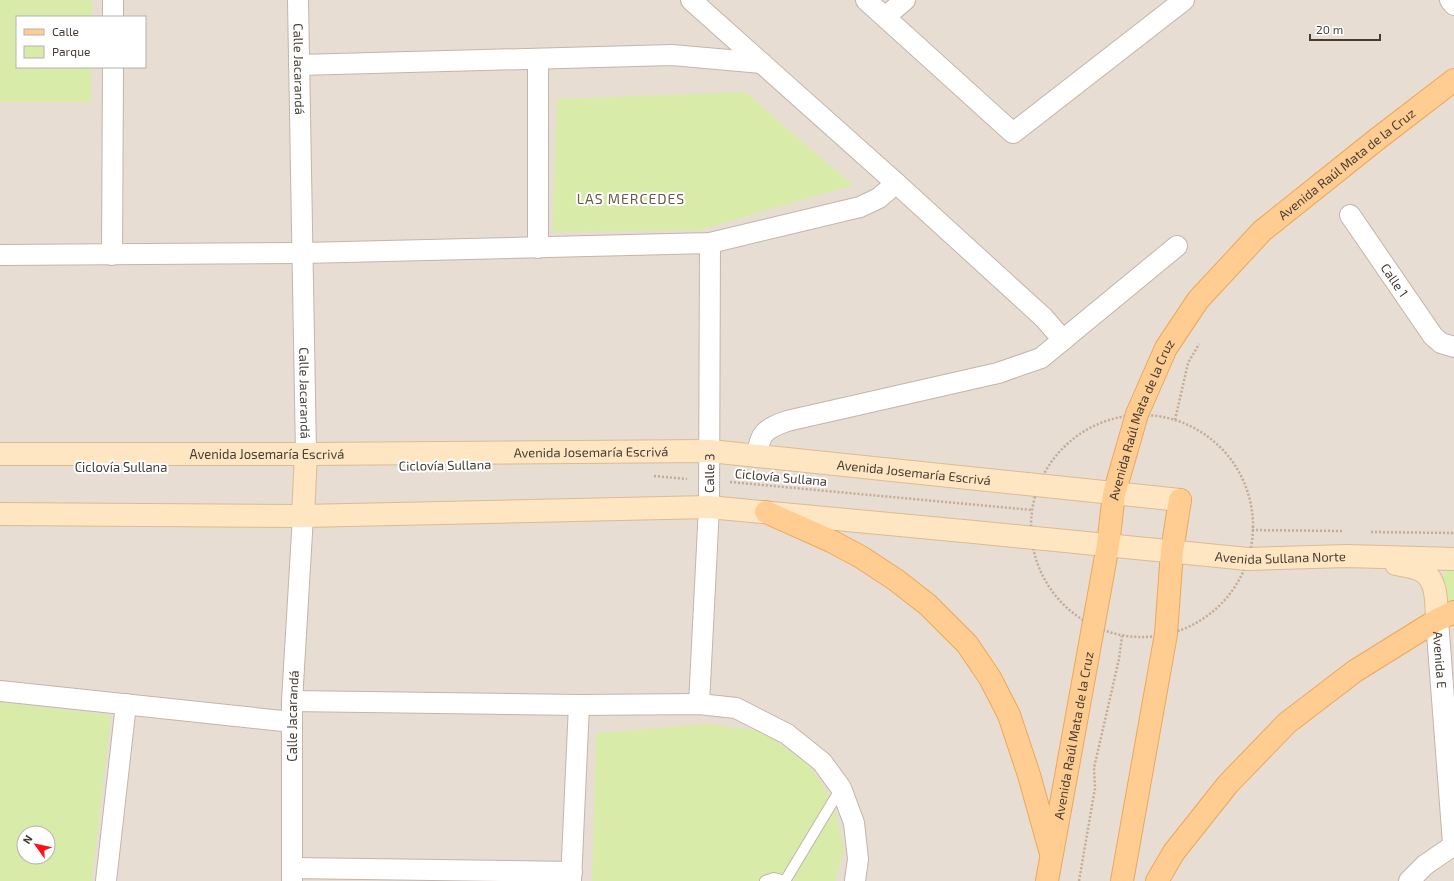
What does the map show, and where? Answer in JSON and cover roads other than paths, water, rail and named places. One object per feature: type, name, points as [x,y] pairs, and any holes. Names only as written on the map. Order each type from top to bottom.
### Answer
[{"type":"main road","name":"Avenida Raúl Mata de la Cruz","points":[[1047,881],[1108,545],[1114,494],[1137,414],[1166,348],[1198,300],[1262,231],[1454,80]]},
{"type":"main road","name":"Avenida Josemaría Escrivá","points":[[0,454],[306,454],[710,451],[1180,500],[1172,550]]},
{"type":"main road","name":"Calle Jacarandá","points":[[303,516],[306,454]]},
{"type":"main road","points":[[0,514],[303,516],[709,507],[1108,545]]},
{"type":"main road","points":[[766,512],[831,541],[861,557],[896,580],[928,605],[967,644],[990,678],[1009,715],[1029,775],[1052,857]]},
{"type":"main road","name":"Avenida Sullana Norte","points":[[1108,545],[1172,550],[1248,559],[1347,556],[1454,559]]},
{"type":"main road","points":[[1122,881],[1166,634],[1172,550]]},
{"type":"main road","points":[[1157,881],[1174,852],[1228,784],[1287,723],[1355,671],[1446,616],[1434,585],[1426,574],[1415,569],[1392,563],[1347,556]]},
{"type":"street","points":[[113,0],[113,16]]},
{"type":"street","name":"Calle Jacarandá","points":[[298,0],[306,454]]},
{"type":"street","points":[[691,0],[896,183],[1044,318],[1063,340]]},
{"type":"street","points":[[866,0],[1013,133],[1184,0]]},
{"type":"street","points":[[884,17],[905,0]]},
{"type":"street","points":[[1450,0],[1454,5]]},
{"type":"street","points":[[299,65],[672,55],[762,63]]},
{"type":"street","points":[[538,59],[538,248]]},
{"type":"street","points":[[112,255],[113,68]]},
{"type":"street","points":[[0,256],[303,253],[710,243],[860,207],[879,198],[896,183]]},
{"type":"street","name":"Calle 1","points":[[1350,215],[1433,336],[1448,345]]},
{"type":"street","name":"Calle 3","points":[[699,704],[710,480],[710,243]]},
{"type":"street","points":[[757,457],[761,437],[770,427],[794,419],[998,373],[1041,358],[1177,246]]},
{"type":"street","name":"Calle Jacarandá","points":[[292,875],[292,700],[303,516]]},
{"type":"street","name":"Avenida E","points":[[1446,616],[1454,844]]},
{"type":"street","points":[[0,691],[292,722]]},
{"type":"street","points":[[292,700],[579,705],[699,704],[736,708],[787,734],[822,762],[841,788],[854,823],[858,860],[855,881]]},
{"type":"street","points":[[106,881],[126,704]]},
{"type":"street","points":[[292,875],[571,876],[579,705]]},
{"type":"street","points":[[1409,881],[1425,865],[1454,844]]},
{"type":"lane","points":[[765,881],[780,878],[785,881],[841,788]]},
{"type":"district","name":"LAS MERCEDES","points":[[631,198]]}]
